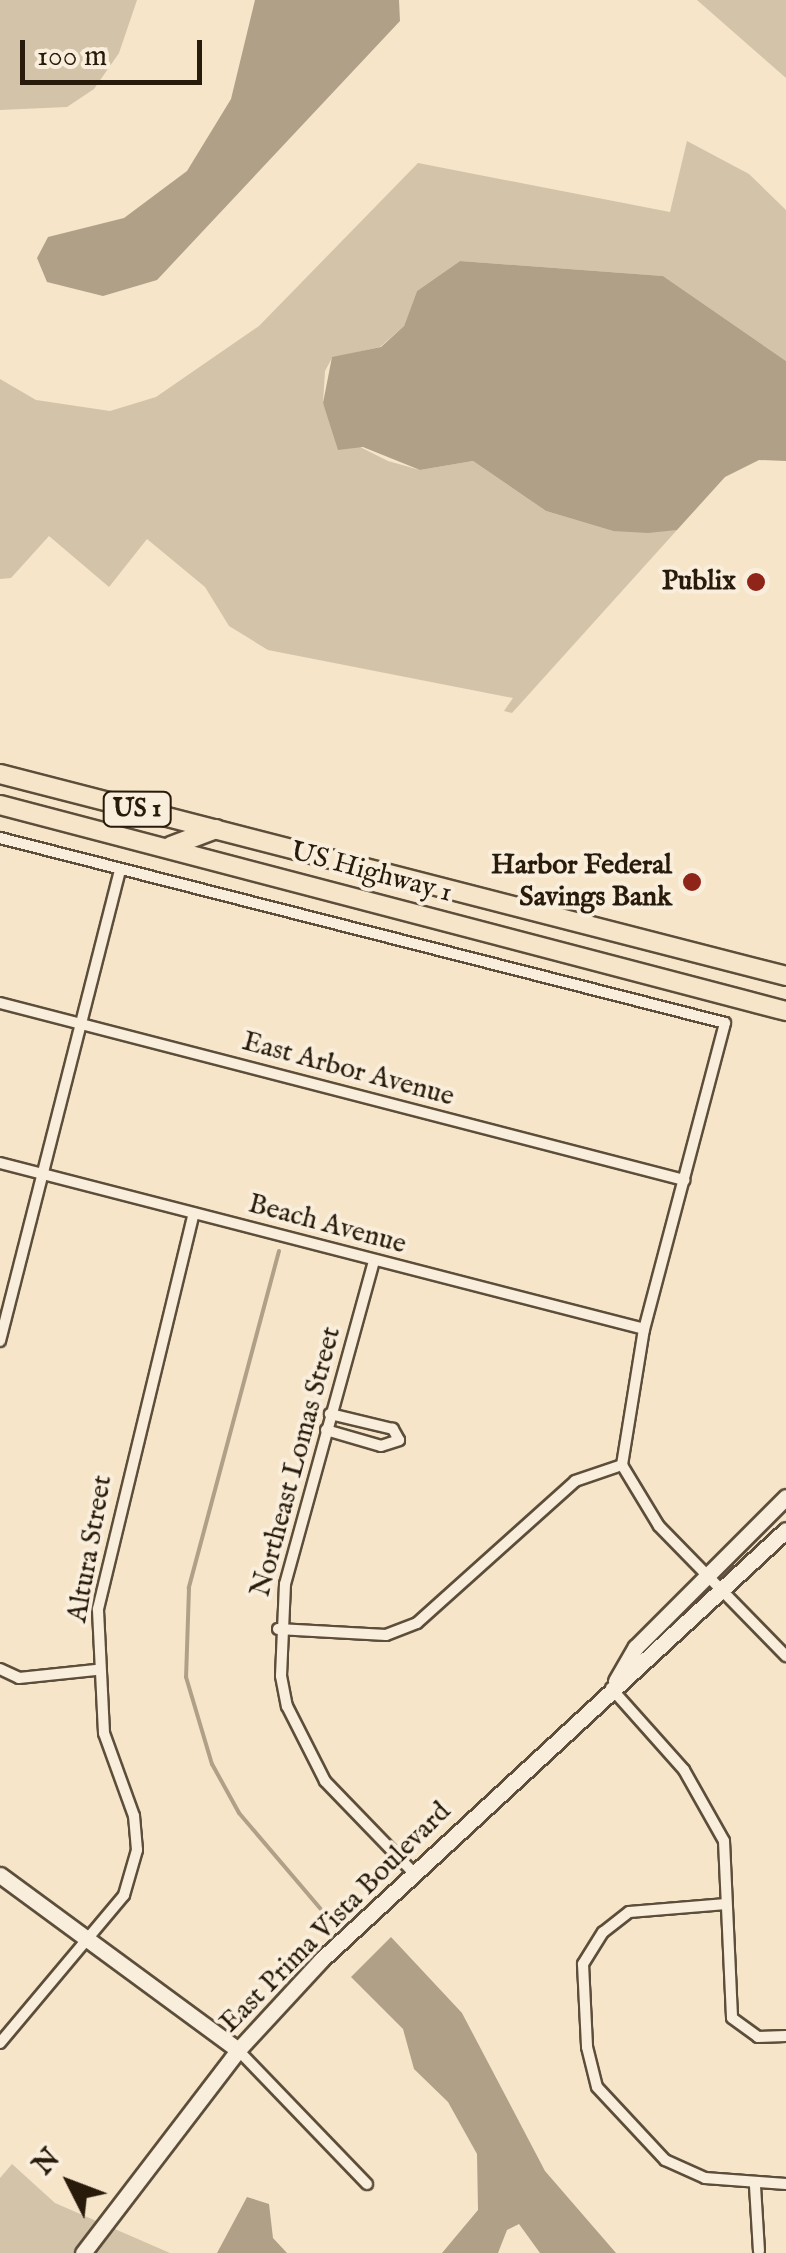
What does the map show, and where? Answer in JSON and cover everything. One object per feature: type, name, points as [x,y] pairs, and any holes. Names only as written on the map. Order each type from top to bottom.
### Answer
[{"type":"main road","name":"US Highway 1","points":[[0,774],[786,976]]},
{"type":"main road","name":"US Highway 1","points":[[0,805],[786,1011]]},
{"type":"main road","points":[[165,847],[202,841],[216,829]]},
{"type":"main road","points":[[215,860],[273,844]]},
{"type":"main road","name":"East Prima Vista Boulevard","points":[[611,1688],[636,1647],[786,1497]]},
{"type":"main road","name":"East Prima Vista Boulevard","points":[[82,2253],[238,2050],[412,1872],[786,1530]]},
{"type":"main road","points":[[0,1876],[238,2050]]},
{"type":"street","points":[[0,838],[725,1023],[644,1329],[622,1464],[658,1526],[786,1656]]},
{"type":"street","points":[[0,1341],[120,869]]},
{"type":"street","name":"East Arbor Avenue","points":[[0,1003],[684,1180]]},
{"type":"street","name":"Beach Avenue","points":[[0,1163],[644,1329]]},
{"type":"street","name":"Altura Street","points":[[0,2043],[90,1942],[124,1895],[137,1850],[134,1816],[104,1733],[96,1670],[111,1537],[194,1214]]},
{"type":"street","name":"Northeast Lomas Street","points":[[374,1261],[330,1414],[278,1629],[287,1706],[325,1781],[412,1872]]},
{"type":"street","points":[[326,1430],[381,1446],[400,1440],[393,1429],[330,1414]]},
{"type":"street","points":[[278,1629],[386,1635],[417,1624],[575,1482],[622,1464]]},
{"type":"street","points":[[0,1669],[19,1678],[96,1670]]},
{"type":"street","points":[[611,1688],[712,1810],[724,1841],[732,2018],[758,2037],[786,2036]]},
{"type":"street","points":[[726,1904],[629,1912],[602,1932],[582,1964],[581,2002],[597,2087],[632,2132],[665,2160],[705,2178],[754,2186],[786,2184]]},
{"type":"street","points":[[238,2050],[368,2184]]},
{"type":"street","points":[[754,2186],[759,2251]]},
{"type":"shaded area","points":[[0,0],[137,0],[119,53],[94,89],[67,107],[0,110]]},
{"type":"shaded area","points":[[255,0],[399,0],[400,21],[157,280],[103,296],[47,282],[37,258],[48,237],[124,218],[187,171],[231,99]]},
{"type":"shaded area","points":[[697,0],[786,0],[786,78]]},
{"type":"shaded area","points":[[687,141],[749,174],[786,210],[786,361],[663,276],[460,261],[417,291],[404,326],[380,347],[332,358],[325,371],[323,403],[336,435],[388,461],[420,470],[473,461],[546,511],[613,531],[677,530],[512,713],[504,711],[513,698],[268,650],[229,626],[205,587],[147,539],[109,587],[49,536],[11,578],[0,579],[0,379],[36,400],[110,411],[156,397],[259,326],[418,163],[670,212]]},
{"type":"shaded area","points":[[460,261],[663,276],[786,361],[786,461],[759,460],[725,477],[677,530],[648,533],[613,531],[546,511],[473,461],[420,470],[363,447],[338,450],[323,403],[332,357],[381,347],[404,326],[417,291]]},
{"type":"shaded area","points":[[391,1937],[462,2013],[545,2171],[616,2253],[540,2253],[519,2224],[507,2230],[498,2253],[442,2253],[478,2210],[477,2154],[448,2102],[414,2069],[403,2029],[351,1977]]},
{"type":"shaded area","points":[[12,2164],[55,2203],[170,2253],[0,2253],[0,2178]]},
{"type":"shaded area","points":[[247,2197],[269,2204],[273,2238],[287,2253],[217,2253]]},
{"type":"waterway","points":[[279,1251],[189,1588],[186,1677],[212,1764],[239,1813],[325,1914]]},
{"type":"place","name":"Publix","points":[[756,582]]},
{"type":"place","name":"Harbor Federal Savings Bank","points":[[692,882]]}]
